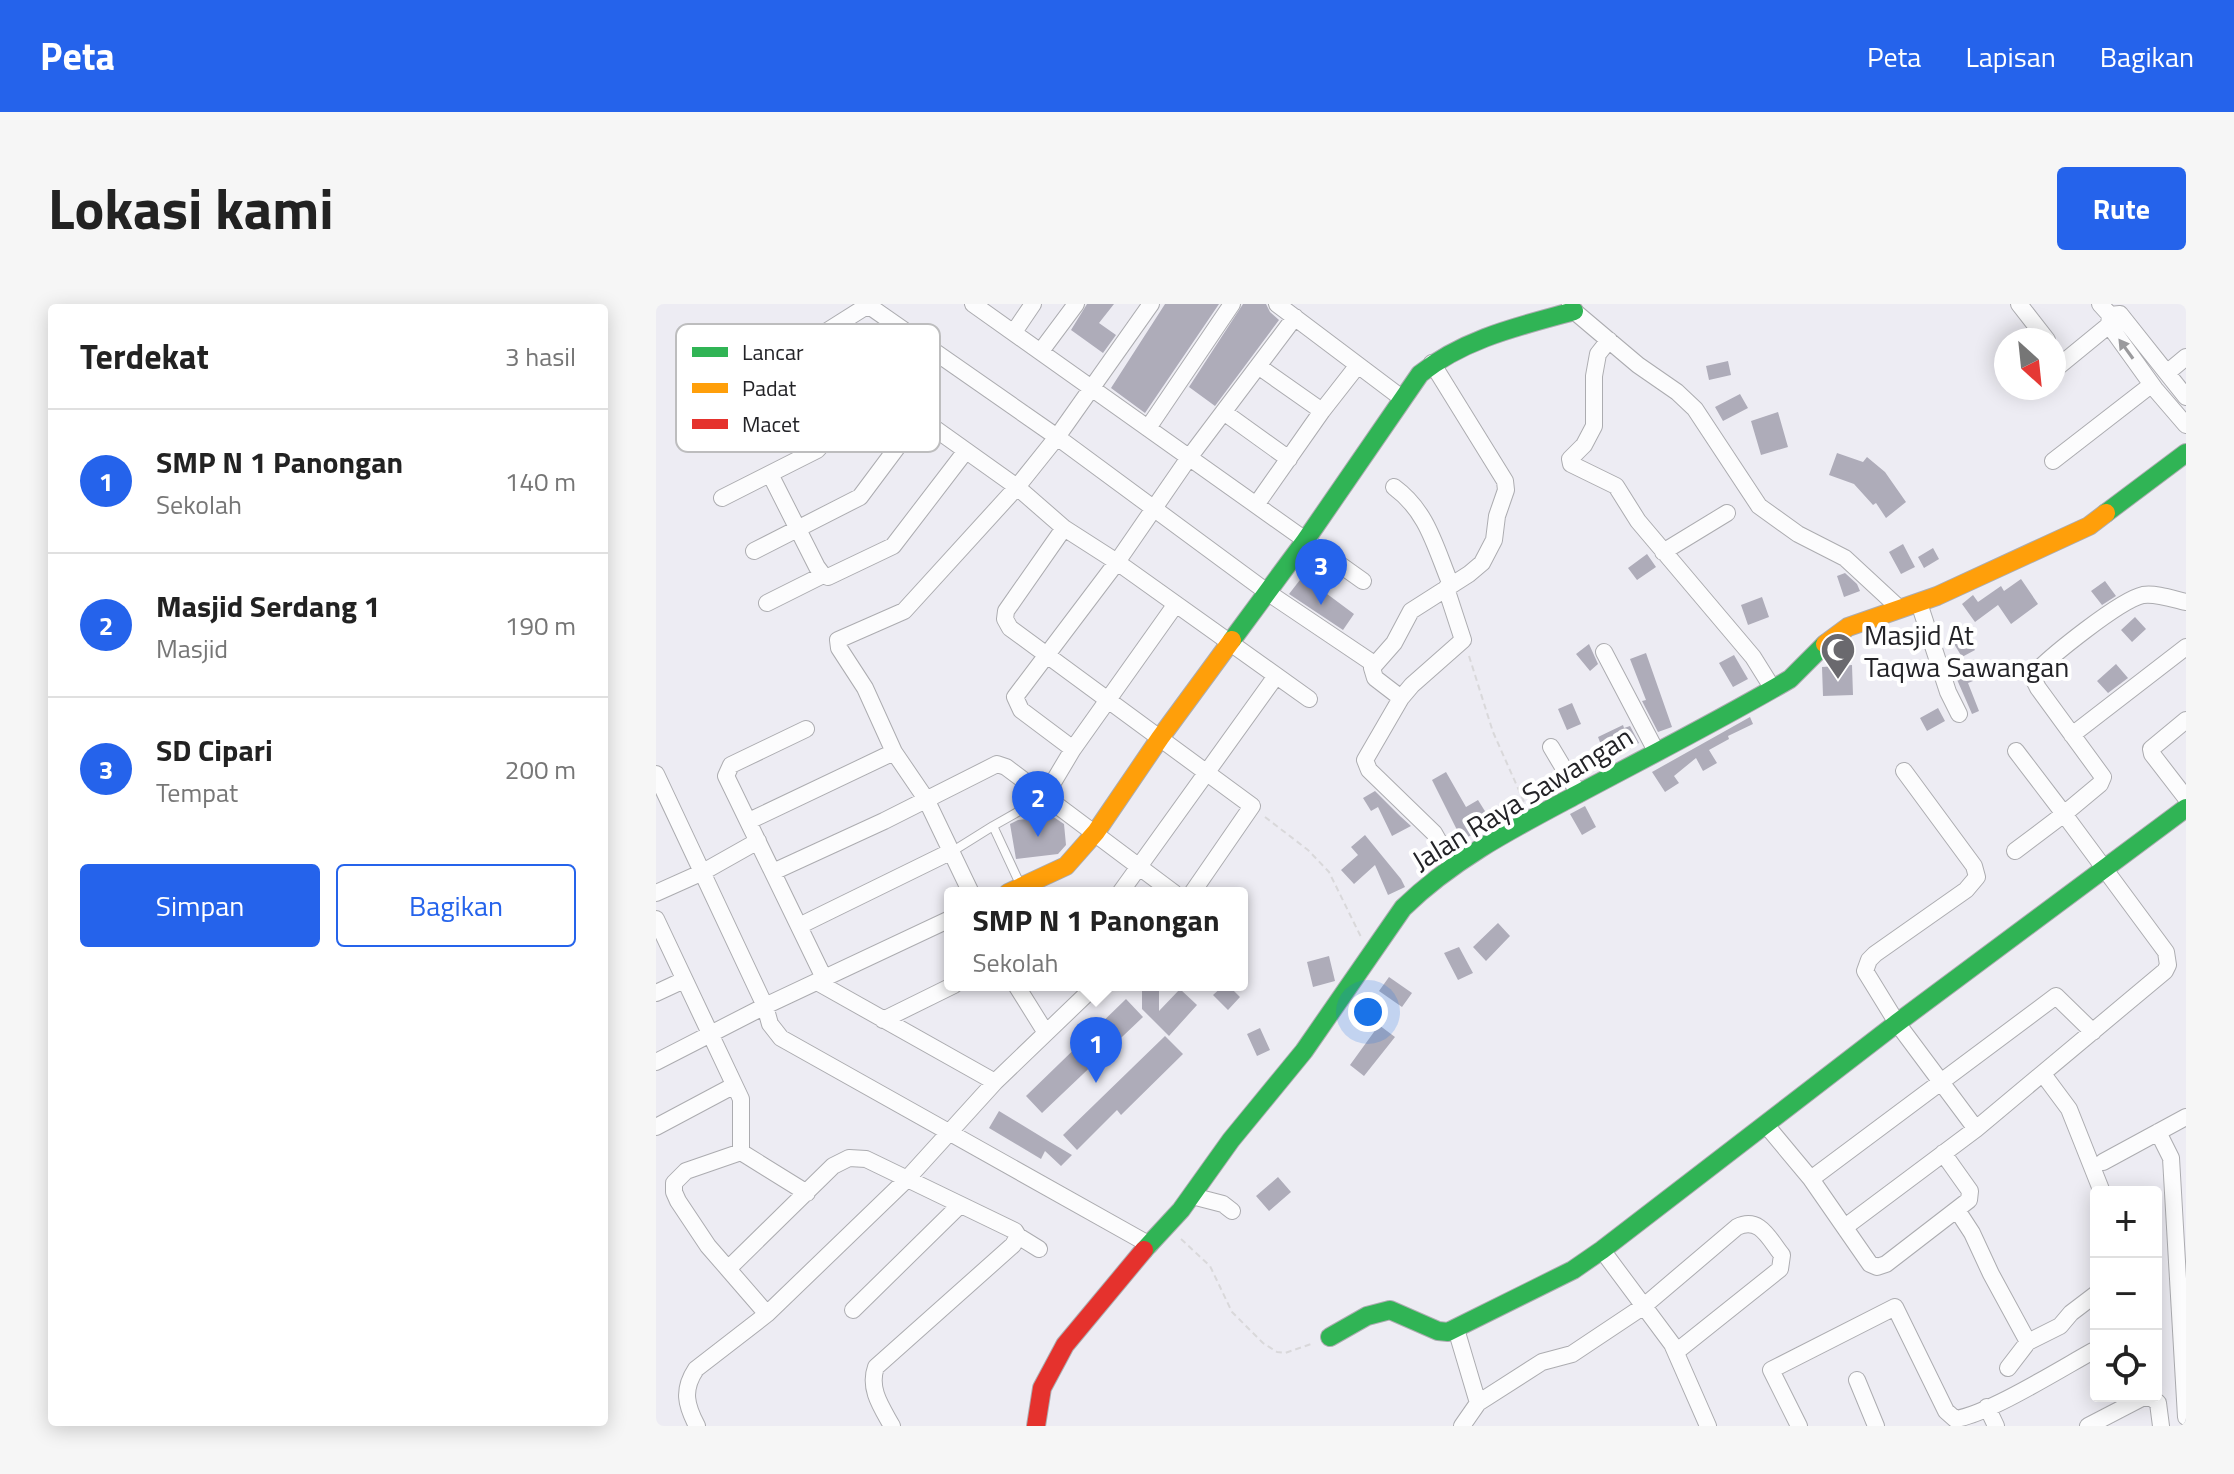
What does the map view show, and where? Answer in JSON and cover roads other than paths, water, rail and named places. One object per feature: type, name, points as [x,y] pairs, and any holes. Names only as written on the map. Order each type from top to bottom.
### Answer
[{"type":"street","points":[[973,304],[1363,581]]},
{"type":"street","points":[[1014,332],[1033,304]]},
{"type":"street","points":[[1041,351],[1076,304]]},
{"type":"street","points":[[968,887],[926,799],[894,752],[865,688],[839,648],[838,640],[904,611],[1017,487],[1057,437],[1151,304]]},
{"type":"street","points":[[1148,428],[1232,304]]},
{"type":"street","points":[[1277,304],[1403,399]]},
{"type":"street","points":[[2019,304],[2038,328]]},
{"type":"street","points":[[838,324],[869,306],[895,324]]},
{"type":"street","points":[[1021,887],[1066,866],[1096,832],[1160,738],[1305,541],[1420,374],[1432,363],[1461,347],[1572,307],[1638,365],[1677,392],[1695,409],[1759,506],[1798,534],[1845,558],[1899,608]]},
{"type":"street","points":[[2066,356],[2105,311]]},
{"type":"street","points":[[2105,311],[2120,314],[2186,397]]},
{"type":"street","points":[[2105,311],[2151,385],[2186,425]]},
{"type":"street","points":[[1073,749],[1021,710],[1015,697],[1295,317]]},
{"type":"street","points":[[1609,340],[1598,354],[1594,376],[1594,426],[1584,445],[1570,461],[1573,466],[1594,473],[1616,486],[1638,521],[1753,657],[1773,689]]},
{"type":"street","points":[[940,355],[1057,437],[1267,592],[1374,664]]},
{"type":"street","points":[[2168,372],[2186,357]]},
{"type":"street","points":[[1401,698],[1375,678],[1374,664],[1394,643],[1411,611],[1482,563],[1494,540],[1497,516],[1506,490],[1505,481],[1432,363]]},
{"type":"street","points":[[1256,505],[1358,365]]},
{"type":"street","points":[[1258,366],[1322,411]]},
{"type":"street","points":[[2053,461],[2151,385]]},
{"type":"street","points":[[1225,413],[1289,459]]},
{"type":"street","points":[[940,434],[1017,487],[1064,528],[1117,562],[1309,699]]},
{"type":"street","points":[[722,498],[814,452]]},
{"type":"street","points":[[754,551],[860,497],[894,452]]},
{"type":"street","points":[[767,603],[823,575],[835,575],[893,546],[965,452]]},
{"type":"street","name":"Jalan Raya Sawangan","points":[[1036,1426],[1042,1388],[1065,1345],[1123,1273],[1192,1196],[1231,1140],[1304,1051],[1403,908],[1416,894],[1453,866],[1532,819],[1790,679],[1827,642],[1848,627],[1919,603],[2089,526],[2186,453]]},
{"type":"street","points":[[770,474],[823,575]]},
{"type":"street","points":[[1394,487],[1415,504],[1424,520],[1448,586],[1463,640],[1401,698],[1365,760],[1369,770],[1434,833],[1453,866]]},
{"type":"street","points":[[1663,552],[1727,513]]},
{"type":"street","points":[[1064,528],[1005,615],[1010,628],[1252,806],[1196,887]]},
{"type":"street","points":[[2015,851],[2100,784],[2103,777],[2032,676],[2131,599],[2151,595],[2186,602]]},
{"type":"street","points":[[1919,603],[1948,692],[1959,714]]},
{"type":"street","points":[[1045,796],[1073,749],[1176,604]]},
{"type":"street","points":[[2072,735],[2186,647]]},
{"type":"street","points":[[1604,652],[1656,751]]},
{"type":"street","points":[[1124,887],[1276,676]]},
{"type":"street","points":[[2186,720],[2151,749],[2186,798]]},
{"type":"street","points":[[806,729],[740,759],[727,769],[730,786],[799,926],[820,980],[883,1020],[995,1082]]},
{"type":"street","points":[[1551,747],[1579,794]]},
{"type":"street","points":[[1845,1227],[1976,1129],[2162,975],[2168,965],[2166,952],[2016,751]]},
{"type":"street","points":[[749,821],[894,752]]},
{"type":"street","points":[[773,872],[997,764],[1006,767],[1096,832],[1166,887]]},
{"type":"street","points":[[1904,771],[1974,866],[1977,877],[1966,890],[1875,954],[1865,971],[1897,1023],[1976,1129]]},
{"type":"street","points":[[656,774],[765,1006],[770,1024],[788,1044],[952,1132],[1150,1245]]},
{"type":"street","points":[[1330,1337],[1382,1310],[1390,1310],[1438,1331],[1456,1329],[1573,1270],[2186,808]]},
{"type":"street","points":[[656,893],[703,872],[758,841]]},
{"type":"street","points":[[799,926],[952,851]]},
{"type":"street","points":[[656,1062],[765,1006],[944,922]]},
{"type":"street","points":[[657,924],[742,1104],[741,1152]]},
{"type":"street","points":[[656,993],[684,980]]},
{"type":"street","points":[[883,1020],[944,990]]},
{"type":"street","points":[[1020,991],[1046,1033]]},
{"type":"street","points":[[697,1426],[686,1403],[686,1388],[696,1369],[767,1314],[906,1180],[995,1082],[1090,991]]},
{"type":"street","points":[[1811,1179],[2056,996],[2093,1032]]},
{"type":"street","points":[[2043,1074],[2069,1109],[2100,1186]]},
{"type":"street","points":[[656,1127],[733,1086]]},
{"type":"street","points":[[2103,1162],[2186,1117]]},
{"type":"street","points":[[1766,1125],[1811,1179],[1870,1264],[1877,1267],[1886,1264],[1971,1196],[1943,1153]]},
{"type":"street","points":[[2158,1132],[2171,1158],[2180,1217],[2186,1417]]},
{"type":"street","points":[[741,1152],[807,1193]]},
{"type":"street","points":[[741,1152],[686,1171],[674,1183],[674,1192],[708,1246],[767,1314]]},
{"type":"street","points":[[728,1269],[833,1166],[849,1158],[866,1159],[1008,1227],[1039,1249]]},
{"type":"street","points":[[1192,1196],[1223,1204],[1232,1211]]},
{"type":"street","points":[[853,1310],[960,1205]]},
{"type":"street","points":[[1957,1210],[2028,1342]]},
{"type":"street","points":[[1462,1426],[1478,1403],[1542,1362],[1572,1354],[1644,1306],[1744,1223],[1757,1224],[1782,1255],[1780,1269],[1680,1360]]},
{"type":"street","points":[[892,1426],[874,1387],[876,1367],[1013,1245],[1018,1236]]},
{"type":"street","points":[[1602,1250],[1680,1360],[1708,1426]]},
{"type":"street","points":[[2008,1368],[2028,1342],[2060,1326],[2090,1299]]},
{"type":"street","points":[[1799,1426],[1771,1370],[1895,1307],[1946,1411],[1955,1419],[1987,1407],[2090,1353]]},
{"type":"street","points":[[1456,1329],[1478,1403]]},
{"type":"street","points":[[1857,1380],[1876,1426]]},
{"type":"street","points":[[2088,1426],[2142,1398],[2152,1398],[2158,1403],[2161,1426]]},
{"type":"street","points":[[1987,1407],[1996,1426]]},
{"type":"lane","points":[[952,851],[1045,796]]},
{"type":"lane","points":[[993,826],[1014,887]]},
{"type":"place","name":"SD Cipari","points":[[1321,605]]},
{"type":"place","name":"Masjid At Taqwa Sawangan","points":[[1838,681]]},
{"type":"place","name":"Masjid Serdang 1","points":[[1038,837]]},
{"type":"place","name":"SMP N 1 Panongan","points":[[1096,1083]]}]
